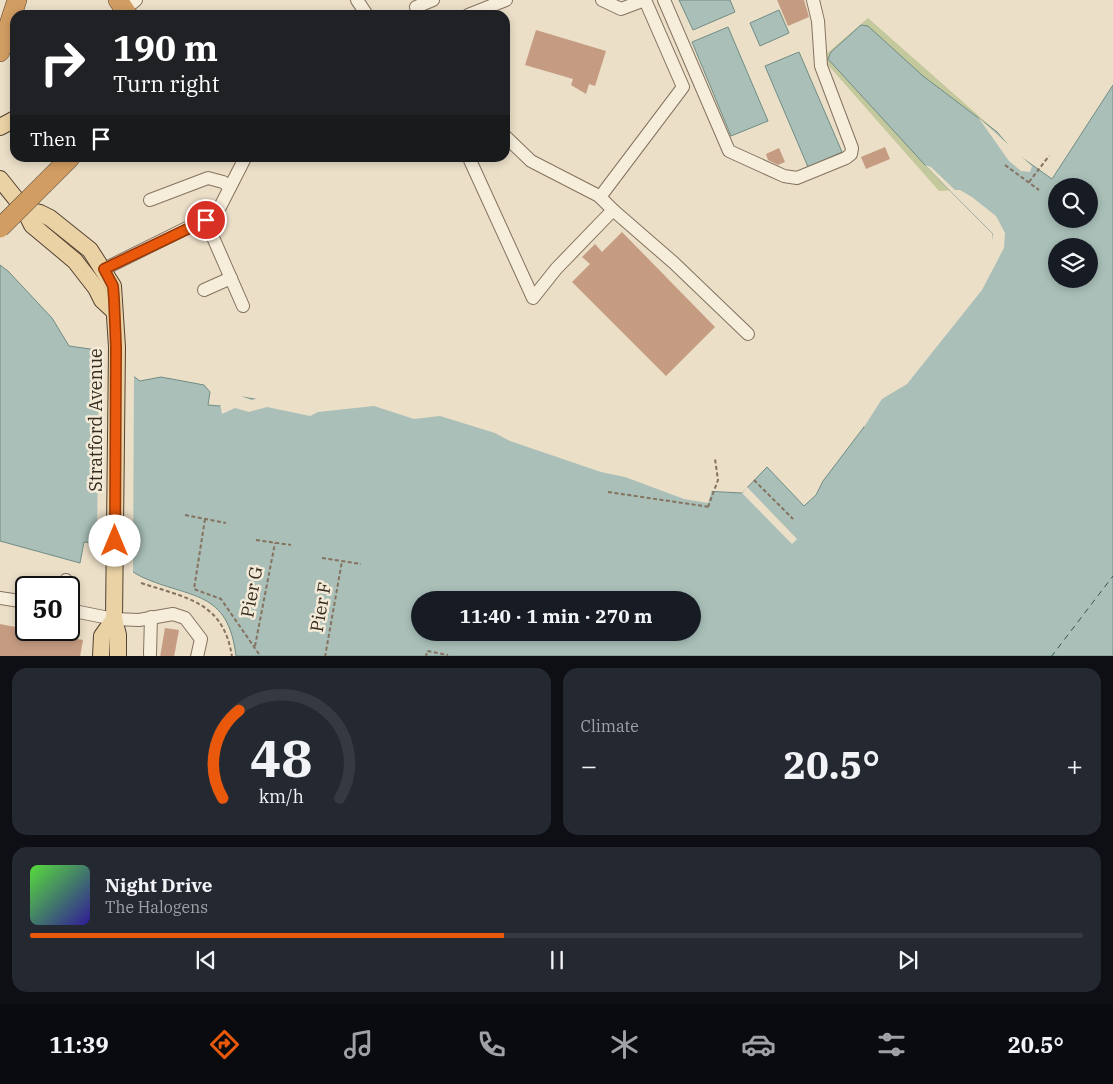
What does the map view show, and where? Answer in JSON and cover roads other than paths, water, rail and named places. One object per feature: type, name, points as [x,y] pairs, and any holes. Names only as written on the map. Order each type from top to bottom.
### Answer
[{"type":"highway","points":[[0,52],[10,21]]},
{"type":"highway","points":[[0,228],[66,162]]},
{"type":"main road","points":[[0,179],[24,209],[32,225],[75,261],[96,288],[102,300],[114,311]]},
{"type":"main road","name":"Stratford Avenue","points":[[24,209],[50,218],[90,250],[104,269],[113,286],[116,347],[114,619],[118,636],[118,656]]},
{"type":"main road","name":"Stratford Avenue","points":[[101,656],[102,636],[114,619]]},
{"type":"street","points":[[417,10],[416,7],[434,0]]},
{"type":"street","points":[[481,10],[506,0]]},
{"type":"street","points":[[600,197],[684,87],[645,0],[621,8],[602,0]]},
{"type":"street","points":[[664,0],[728,151],[784,176],[797,178],[846,158],[851,154],[852,148],[820,66],[818,21],[813,0]]},
{"type":"street","points":[[510,141],[531,161],[600,197],[674,263],[748,334]]},
{"type":"street","points":[[104,269],[206,220],[220,207],[243,162]]},
{"type":"street","points":[[471,162],[533,298],[556,269],[613,210]]},
{"type":"street","points":[[150,200],[208,178],[223,182],[230,187]]},
{"type":"street","points":[[206,220],[243,306]]},
{"type":"street","points":[[204,290],[231,278]]},
{"type":"street","points":[[0,598],[15,600]]},
{"type":"street","points":[[80,612],[114,619],[139,620],[173,614],[185,618],[201,639],[197,656]]},
{"type":"street","points":[[150,654],[151,617]]},
{"type":"water","points":[[679,0],[730,0],[735,12],[693,30]]},
{"type":"water","points":[[779,10],[789,33],[760,46],[750,23]]},
{"type":"water","points":[[861,25],[868,26],[923,76],[997,132],[1014,152],[1051,178],[1048,178],[1048,228],[1098,228],[1098,178],[1053,178],[1113,85],[1113,656],[236,656],[232,634],[225,618],[215,607],[191,594],[159,584],[134,573],[101,546],[84,542],[80,563],[0,541],[0,265],[8,271],[52,318],[69,346],[97,350],[140,381],[161,377],[204,385],[210,392],[208,405],[219,406],[242,397],[320,410],[366,403],[410,414],[434,416],[441,414],[525,438],[684,490],[742,493],[767,467],[804,506],[816,495],[823,481],[864,427],[861,418],[899,381],[993,254],[993,234],[925,165],[828,59],[831,52]]},
{"type":"water","points":[[728,27],[768,121],[731,136],[692,42]]},
{"type":"water","points":[[799,52],[842,152],[808,167],[765,66]]}]
